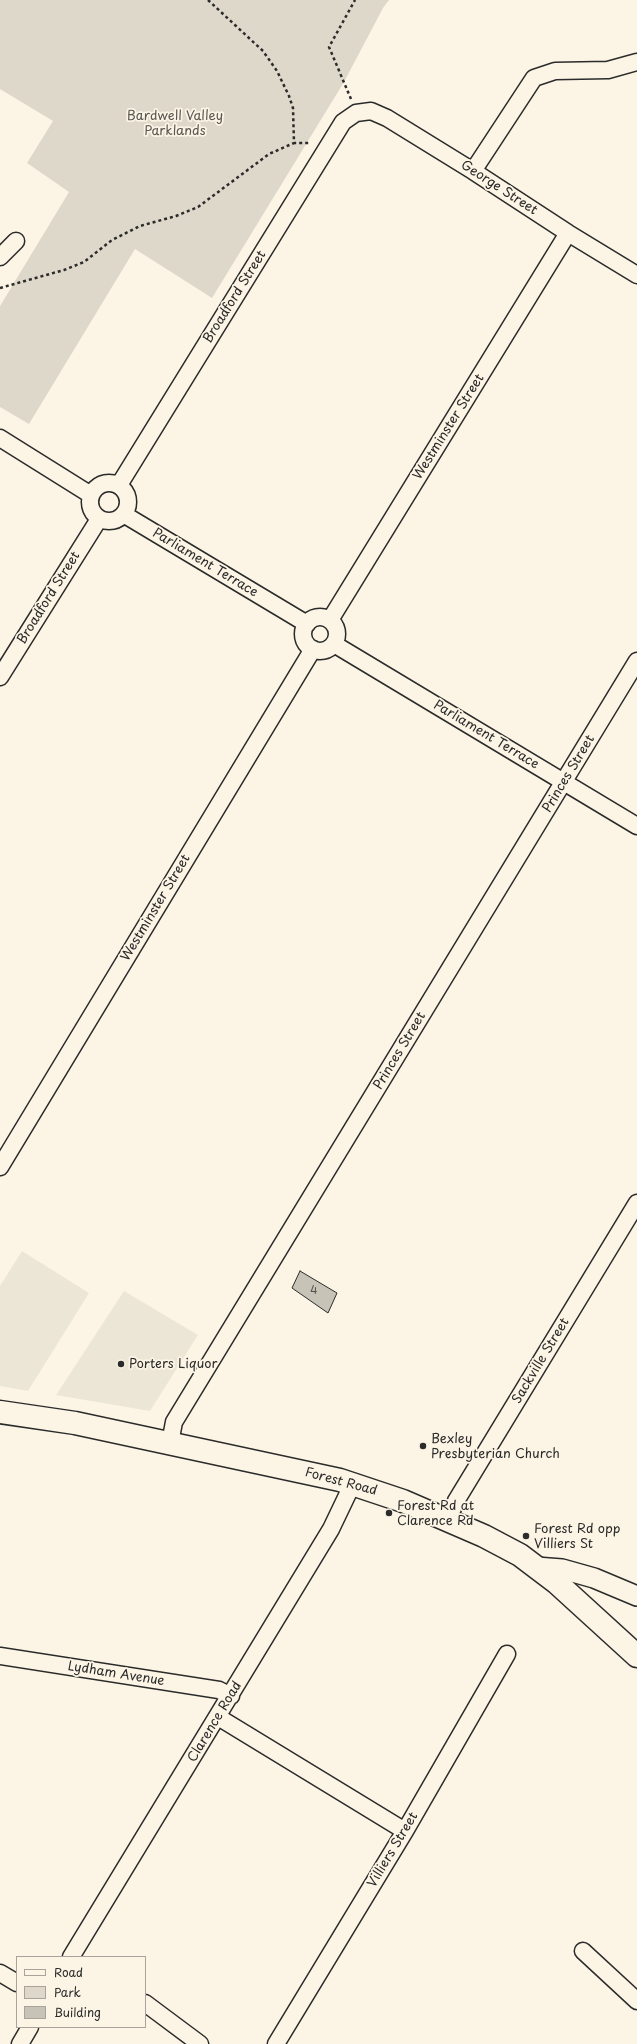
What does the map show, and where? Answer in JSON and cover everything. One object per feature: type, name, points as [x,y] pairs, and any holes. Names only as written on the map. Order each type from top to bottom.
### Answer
[{"type":"main road","name":"Forest Road","points":[[0,1412],[75,1423],[353,1483],[448,1520],[506,1547],[536,1567],[573,1597],[637,1656]]},
{"type":"street","points":[[473,171],[534,78],[555,71],[608,70],[637,62]]},
{"type":"street","name":"George Street","points":[[356,113],[371,111],[387,118],[637,275]]},
{"type":"street","name":"Broadford Street","points":[[119,485],[343,122],[356,113]]},
{"type":"street","name":"Westminster Street","points":[[330,620],[568,233]]},
{"type":"street","points":[[0,257],[16,241]]},
{"type":"street","points":[[0,438],[91,495]]},
{"type":"street","points":[[110,483],[119,485],[128,497],[129,504],[125,515],[114,522],[99,519],[92,511],[90,505],[91,495],[95,489],[103,484],[110,483]]},
{"type":"street","name":"Parliament Terrace","points":[[125,515],[306,624]]},
{"type":"street","name":"Broadford Street","points":[[0,677],[99,519]]},
{"type":"street","points":[[319,617],[330,620],[337,631],[334,644],[325,650],[313,649],[304,640],[303,634],[306,624],[319,617]]},
{"type":"street","name":"Parliament Terrace","points":[[334,644],[637,826]]},
{"type":"street","name":"Westminster Street","points":[[0,1167],[313,649]]},
{"type":"street","name":"Princes Street","points":[[170,1443],[174,1422],[637,661]]},
{"type":"street","name":"Sackville Street","points":[[448,1520],[457,1499],[637,1203]]},
{"type":"street","name":"Clarence Road","points":[[76,1955],[331,1529],[353,1483]]},
{"type":"street","points":[[536,1567],[562,1569],[594,1578],[637,1596]]},
{"type":"street","name":"Villiers Street","points":[[276,2044],[405,1831],[507,1654]]},
{"type":"street","name":"Lydham Avenue","points":[[0,1656],[219,1690],[231,1696]]},
{"type":"street","points":[[218,1716],[405,1831]]},
{"type":"street","points":[[583,1951],[637,2001]]},
{"type":"street","points":[[0,1973],[16,1982]]},
{"type":"street","points":[[146,2004],[200,2044]]},
{"type":"street","points":[[20,2044],[29,2028]]},
{"type":"path","points":[[208,0],[263,51],[277,71],[293,108],[294,143]]},
{"type":"path","points":[[355,0],[330,47],[356,113]]},
{"type":"path","points":[[0,288],[64,270],[84,262],[112,240],[140,226],[176,216],[198,207],[269,154],[294,143],[329,144]]},
{"type":"shaded area","points":[[22,1251],[89,1293],[28,1391],[0,1386],[0,1286]]},
{"type":"shaded area","points":[[124,1291],[198,1335],[150,1411],[56,1395]]},
{"type":"green space","name":"Bardwell Valley Parklands","points":[[0,0],[389,0],[383,8],[344,82],[212,298],[135,249],[29,424],[0,407],[0,306],[69,192],[27,163],[53,121],[0,89]]},
{"type":"building","points":[[300,1271],[337,1293],[328,1313],[292,1288]]},
{"type":"place","name":"Porters Liquor","points":[[121,1364]]},
{"type":"place","name":"Bexley Presbyterian Church","points":[[423,1446]]},
{"type":"place","name":"Forest Rd at Clarence Rd","points":[[389,1513]]},
{"type":"place","name":"Forest Rd opp Villiers St","points":[[526,1536]]}]
